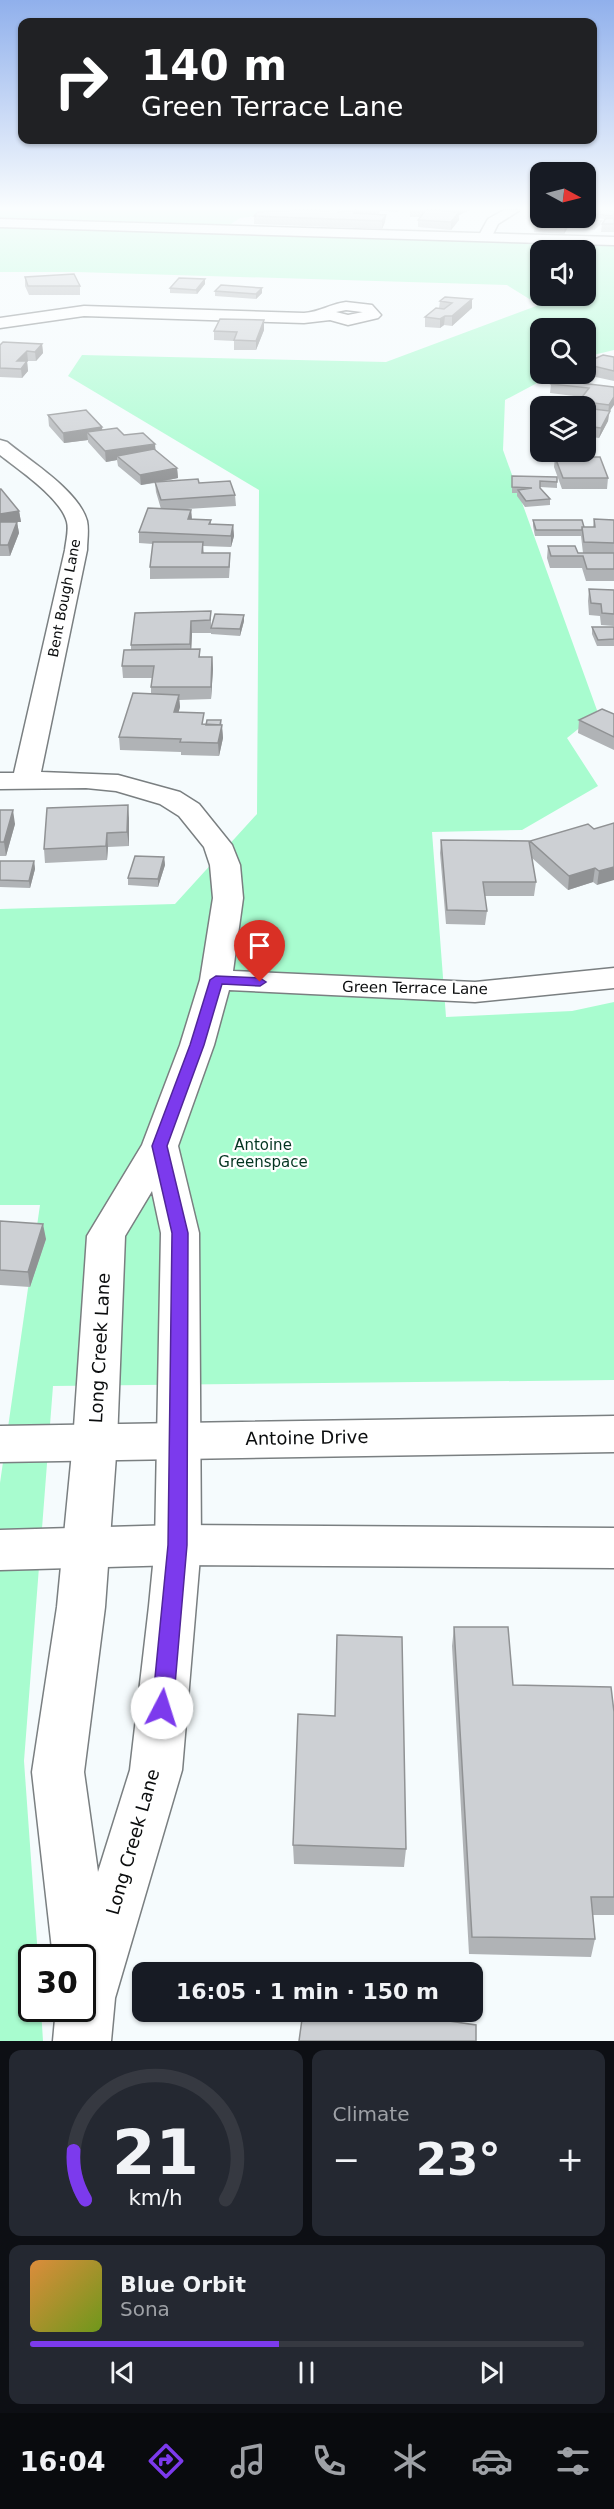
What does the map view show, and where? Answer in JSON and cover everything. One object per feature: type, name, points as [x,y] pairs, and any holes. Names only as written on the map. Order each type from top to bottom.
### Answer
[{"type":"street","points":[[0,323],[84,311],[304,318],[327,316]]},
{"type":"street","name":"Bent Bough Lane","points":[[0,446],[54,492],[71,510],[76,521],[76,550],[13,781]]},
{"type":"street","name":"Long Creek Lane","points":[[13,781],[86,780],[143,789],[170,798],[189,810],[218,845],[225,865],[228,898],[216,980],[197,1045],[160,1146],[106,1236],[95,1442],[81,1607],[58,1772],[78,1944]]},
{"type":"street","name":"Green Terrace Lane","points":[[216,980],[475,992],[614,978]]},
{"type":"street","name":"Long Creek Lane","points":[[96,1952],[156,1770],[178,1545],[180,1233],[160,1146]]},
{"type":"street","name":"Antoine Drive","points":[[0,1444],[614,1434]]},
{"type":"street","points":[[0,1550],[178,1545],[614,1548]]},
{"type":"green space","name":"Antoine Greenspace","points":[[614,305],[614,350],[596,354],[596,318],[530,318],[530,384],[535,384],[505,400],[503,450],[598,713],[567,738],[598,786],[522,830],[432,832],[446,1017],[572,1011],[614,1002],[614,1380],[53,1386],[24,1761],[37,1944],[18,1944],[18,2022],[42,2022],[43,2041],[0,2041],[0,1483],[40,1205],[0,1205],[0,909],[175,904],[257,814],[259,490],[68,376],[82,355],[386,362],[536,306]]},
{"type":"building","points":[[449,305],[465,305],[452,316],[440,319],[425,317],[436,308],[444,309]]},
{"type":"building","points":[[220,319],[264,320],[256,341],[234,340],[237,332],[214,331]]},
{"type":"building","points":[[3,342],[42,344],[35,352],[27,351],[17,361],[27,361],[21,369],[0,368],[0,345]]},
{"type":"building","points":[[603,355],[614,357],[614,371],[596,367],[596,358]]},
{"type":"building","points":[[551,384],[614,387],[614,397],[609,405],[596,403],[596,396],[583,396],[589,388]]},
{"type":"building","points":[[596,409],[610,411],[601,428],[596,427]]},
{"type":"building","points":[[86,410],[102,427],[63,433],[48,415]]},
{"type":"building","points":[[117,428],[124,435],[143,433],[155,444],[105,451],[87,432]]},
{"type":"building","points":[[154,449],[177,468],[140,475],[117,456]]},
{"type":"building","points":[[596,457],[600,457],[608,478],[563,478],[557,462],[596,462]]},
{"type":"building","points":[[512,476],[557,477],[557,482],[540,481],[540,488],[550,499],[526,501],[518,490],[532,488],[512,487]]},
{"type":"building","points":[[198,479],[199,483],[230,481],[235,495],[161,500],[155,482]]},
{"type":"building","points":[[1,489],[19,511],[0,514]]},
{"type":"building","points":[[148,508],[191,510],[188,519],[211,520],[209,524],[233,525],[231,536],[139,532]]},
{"type":"building","points":[[594,519],[614,520],[614,543],[584,542],[582,527],[595,527]]},
{"type":"building","points":[[533,520],[582,520],[584,527],[582,530],[536,530]]},
{"type":"building","points":[[0,522],[17,522],[8,545],[0,545]]},
{"type":"building","points":[[153,542],[203,542],[202,553],[230,553],[229,567],[150,567]]},
{"type":"building","points":[[548,546],[575,546],[578,553],[614,553],[614,569],[587,569],[583,556],[551,556]]},
{"type":"building","points":[[589,589],[614,590],[614,614],[602,613],[601,604],[591,603]]},
{"type":"building","points":[[211,611],[210,620],[191,621],[190,644],[131,645],[135,613]]},
{"type":"building","points":[[215,614],[244,615],[240,629],[211,628]]},
{"type":"building","points":[[592,627],[614,627],[614,639],[598,640]]},
{"type":"building","points":[[200,649],[199,657],[212,657],[211,687],[151,687],[154,666],[122,666],[124,650]]},
{"type":"building","points":[[133,693],[179,695],[174,712],[204,713],[202,724],[222,725],[218,743],[119,737]]},
{"type":"building","points":[[602,709],[614,714],[614,737],[579,720]]},
{"type":"building","points":[[207,720],[221,720],[220,725],[206,725]]},
{"type":"building","points":[[128,805],[127,832],[107,833],[106,846],[44,849],[47,808]]},
{"type":"building","points":[[0,810],[13,810],[4,842],[0,842]]},
{"type":"building","points":[[614,823],[614,867],[599,871],[595,868],[569,876],[530,841],[588,824],[594,829]]},
{"type":"building","points":[[441,840],[529,841],[536,882],[483,882],[487,911],[447,910]]},
{"type":"building","points":[[135,856],[164,857],[158,879],[128,878]]},
{"type":"building","points":[[0,861],[34,861],[29,881],[0,880]]},
{"type":"building","points":[[0,1221],[43,1224],[28,1272],[0,1270]]},
{"type":"building","points":[[454,1627],[508,1627],[513,1685],[611,1687],[614,1712],[614,1897],[591,1897],[595,1939],[472,1937]]},
{"type":"building","points":[[337,1635],[402,1637],[406,1849],[293,1845],[298,1714],[335,1716]]},
{"type":"building","points":[[302,2022],[456,2022],[476,2025],[476,2041],[299,2041]]},
{"type":"route","points":[[162,1708],[178,1545],[180,1233],[160,1146],[197,1045],[216,980],[260,982]]}]
